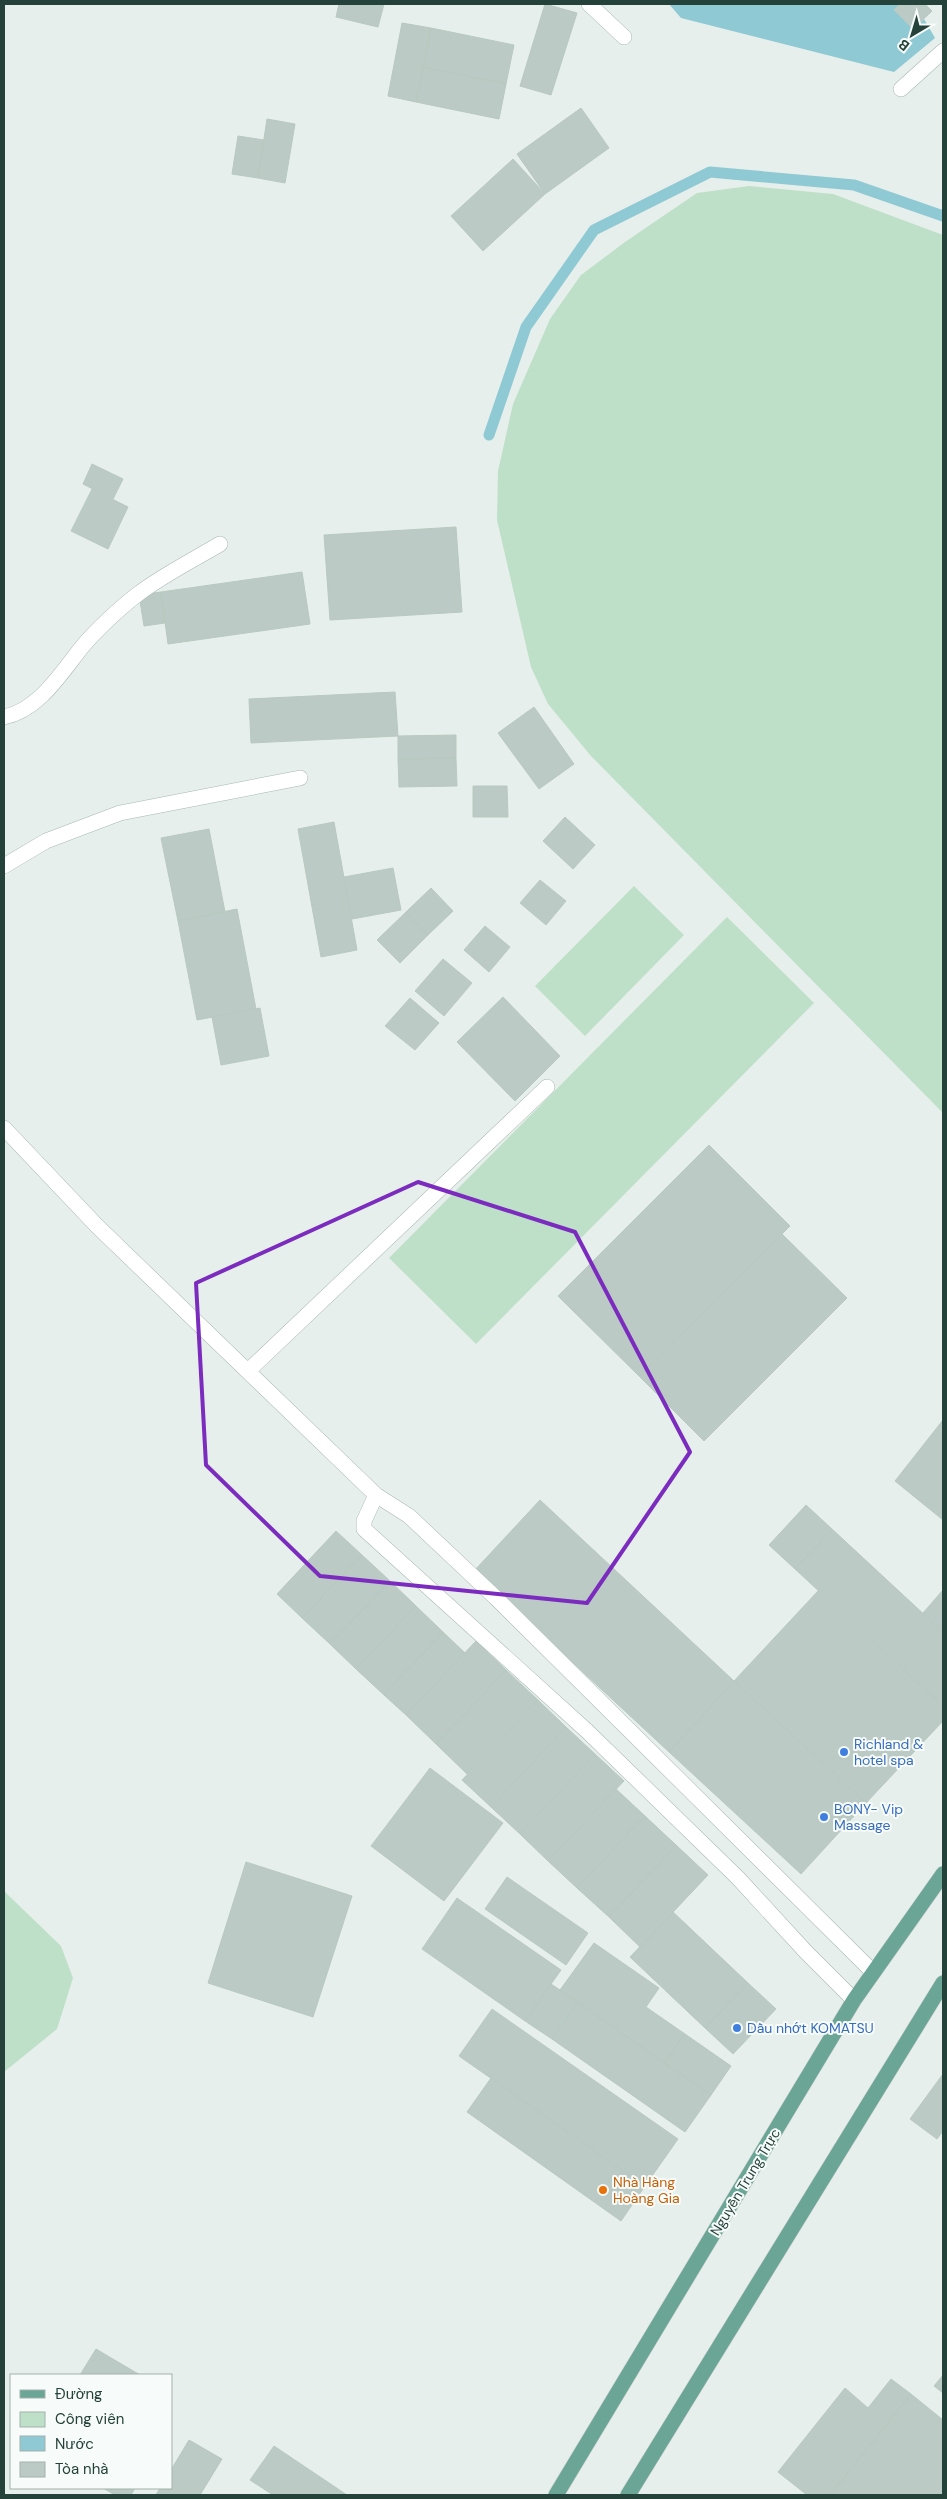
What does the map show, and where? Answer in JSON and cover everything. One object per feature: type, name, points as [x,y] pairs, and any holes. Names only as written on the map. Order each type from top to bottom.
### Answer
[{"type":"main road","name":"Nguyễn Trung Trực","points":[[556,2495],[872,1971],[943,1874]]},
{"type":"main road","points":[[628,2495],[943,1983]]},
{"type":"street","points":[[589,4],[624,37]]},
{"type":"street","points":[[901,89],[943,51]]},
{"type":"street","points":[[4,717],[13,715],[38,699],[68,669],[83,646],[138,594],[220,544]]},
{"type":"street","points":[[4,866],[46,841],[120,813],[300,778]]},
{"type":"street","points":[[248,1371],[547,1087]]},
{"type":"street","points":[[4,1128],[97,1226],[376,1495],[409,1516],[495,1597],[872,1971]]},
{"type":"street","points":[[376,1495],[363,1526],[374,1538],[587,1731],[738,1878],[806,1952],[854,2000]]},
{"type":"highlighted area","points":[[418,1182],[575,1232],[690,1452],[587,1603],[320,1576],[206,1465],[196,1283]]},
{"type":"green space","points":[[749,186],[833,194],[943,235],[943,1113],[591,756],[548,704],[531,667],[497,520],[498,471],[513,404],[550,319],[581,275],[625,242],[697,193]]},
{"type":"green space","points":[[634,886],[684,935],[585,1036],[535,986]]},
{"type":"green space","points":[[727,917],[814,1003],[476,1344],[389,1258]]},
{"type":"green space","points":[[4,1891],[61,1946],[73,1978],[57,2029],[4,2072]]},
{"type":"water","points":[[669,4],[900,4],[894,10],[913,29],[924,19],[935,38],[894,72],[681,18]]},
{"type":"building","points":[[339,4],[384,4],[378,27],[336,17]]},
{"type":"building","points":[[545,4],[577,13],[551,95],[520,86]]},
{"type":"building","points":[[900,4],[925,4],[932,11],[913,29],[894,10]]},
{"type":"building","points":[[402,23],[431,28],[416,102],[388,96]]},
{"type":"building","points":[[431,28],[514,45],[506,84],[423,67]]},
{"type":"building","points":[[423,67],[506,84],[499,119],[416,102]]},
{"type":"building","points":[[581,108],[609,148],[545,194],[517,154]]},
{"type":"building","points":[[267,119],[295,124],[285,183],[258,178]]},
{"type":"building","points":[[238,136],[264,140],[258,178],[232,174]]},
{"type":"building","points":[[513,159],[545,194],[483,251],[451,216]]},
{"type":"building","points":[[92,464],[123,479],[113,499],[83,484]]},
{"type":"building","points":[[92,489],[128,507],[108,549],[71,531]]},
{"type":"building","points":[[456,527],[462,612],[330,620],[324,535]]},
{"type":"building","points":[[302,572],[310,624],[168,644],[161,592]]},
{"type":"building","points":[[161,592],[165,623],[144,626],[139,595]]},
{"type":"building","points":[[395,692],[398,736],[251,743],[249,699]]},
{"type":"building","points":[[534,707],[574,764],[539,789],[498,733]]},
{"type":"building","points":[[456,735],[456,758],[398,759],[398,736]]},
{"type":"building","points":[[456,758],[457,786],[399,787],[398,759]]},
{"type":"building","points":[[473,786],[507,786],[508,817],[473,817]]},
{"type":"building","points":[[565,817],[595,845],[573,869],[543,841]]},
{"type":"building","points":[[334,822],[357,950],[321,957],[298,829]]},
{"type":"building","points":[[209,829],[225,912],[178,921],[161,838]]},
{"type":"building","points":[[393,868],[401,910],[352,919],[344,877]]},
{"type":"building","points":[[540,880],[566,901],[546,925],[520,903]]},
{"type":"building","points":[[431,888],[453,911],[428,935],[406,912]]},
{"type":"building","points":[[237,909],[256,1009],[197,1020],[178,921]]},
{"type":"building","points":[[406,912],[428,935],[400,963],[377,940]]},
{"type":"building","points":[[485,926],[510,947],[489,972],[464,950]]},
{"type":"building","points":[[443,959],[472,983],[444,1016],[415,991]]},
{"type":"building","points":[[503,997],[560,1056],[515,1101],[457,1042]]},
{"type":"building","points":[[410,998],[439,1023],[415,1050],[385,1026]]},
{"type":"building","points":[[260,1008],[269,1056],[221,1065],[212,1017]]},
{"type":"building","points":[[709,1145],[790,1226],[639,1376],[558,1296]]},
{"type":"building","points":[[782,1234],[847,1298],[704,1441],[639,1376]]},
{"type":"building","points":[[943,1420],[943,1520],[895,1481]]},
{"type":"building","points":[[540,1500],[734,1681],[669,1752],[474,1571]]},
{"type":"building","points":[[806,1505],[832,1529],[795,1569],[769,1545]]},
{"type":"building","points":[[832,1529],[943,1632],[943,1706],[795,1569]]},
{"type":"building","points":[[336,1531],[362,1555],[302,1618],[277,1594]]},
{"type":"building","points":[[362,1555],[390,1581],[330,1644],[302,1618]]},
{"type":"building","points":[[390,1581],[416,1606],[356,1669],[330,1644]]},
{"type":"building","points":[[943,1590],[943,1632],[923,1613]]},
{"type":"building","points":[[818,1591],[943,1706],[943,1721],[866,1803],[734,1681]]},
{"type":"building","points":[[416,1606],[443,1632],[384,1695],[356,1669]]},
{"type":"building","points":[[443,1632],[465,1653],[406,1715],[384,1695]]},
{"type":"building","points":[[476,1641],[506,1670],[436,1744],[406,1715]]},
{"type":"building","points":[[506,1670],[538,1700],[467,1774],[436,1744]]},
{"type":"building","points":[[734,1681],[866,1803],[801,1874],[669,1752]]},
{"type":"building","points":[[538,1700],[566,1727],[491,1807],[462,1780]]},
{"type":"building","points":[[566,1727],[595,1754],[520,1834],[491,1807]]},
{"type":"building","points":[[595,1754],[624,1781],[548,1861],[520,1834]]},
{"type":"building","points":[[430,1768],[503,1823],[444,1901],[371,1846]]},
{"type":"building","points":[[616,1789],[645,1816],[577,1888],[548,1861]]},
{"type":"building","points":[[645,1816],[676,1845],[609,1917],[577,1888]]},
{"type":"building","points":[[676,1845],[708,1875],[640,1947],[609,1917]]},
{"type":"building","points":[[246,1862],[352,1896],[313,2017],[208,1983]]},
{"type":"building","points":[[507,1877],[588,1933],[566,1965],[485,1909]]},
{"type":"building","points":[[457,1898],[561,1970],[525,2021],[422,1949]]},
{"type":"building","points":[[673,1912],[748,1983],[705,2028],[630,1957]]},
{"type":"building","points":[[594,1943],[659,1988],[646,2007],[685,2034],[664,2063],[560,1990]]},
{"type":"building","points":[[748,1983],[776,2009],[733,2054],[705,2028]]},
{"type":"building","points":[[551,1984],[578,2002],[552,2039],[525,2021]]},
{"type":"building","points":[[578,2002],[711,2095],[685,2132],[552,2039]]},
{"type":"building","points":[[492,2009],[678,2139],[645,2186],[459,2056]]},
{"type":"building","points":[[685,2034],[731,2066],[711,2095],[664,2063]]},
{"type":"building","points":[[943,2074],[943,2131],[937,2139],[910,2119]]},
{"type":"building","points":[[491,2078],[645,2186],[621,2221],[467,2112]]},
{"type":"building","points":[[96,2349],[138,2374],[81,2374]]},
{"type":"building","points":[[943,2375],[943,2393],[934,2386]]},
{"type":"building","points":[[891,2379],[911,2394],[830,2495],[807,2495],[778,2472],[845,2388],[868,2408]]},
{"type":"building","points":[[911,2394],[943,2420],[943,2495],[830,2495]]},
{"type":"building","points":[[189,2440],[222,2459],[200,2495],[156,2495],[159,2489],[172,2489],[172,2468]]},
{"type":"building","points":[[274,2446],[347,2495],[273,2495],[250,2480]]},
{"type":"building","points":[[105,2489],[134,2489],[131,2495],[115,2495]]},
{"type":"waterway","points":[[489,435],[526,327],[594,230],[710,172],[854,185],[943,216]]},
{"type":"place","name":"Richland & hotel spa","points":[[844,1752]]},
{"type":"place","name":"BONY- Vip Massage","points":[[824,1817]]},
{"type":"place","name":"Dầu nhớt KOMATSU","points":[[737,2028]]},
{"type":"place","name":"Nhà Hàng Hoàng Gia","points":[[603,2190]]}]
